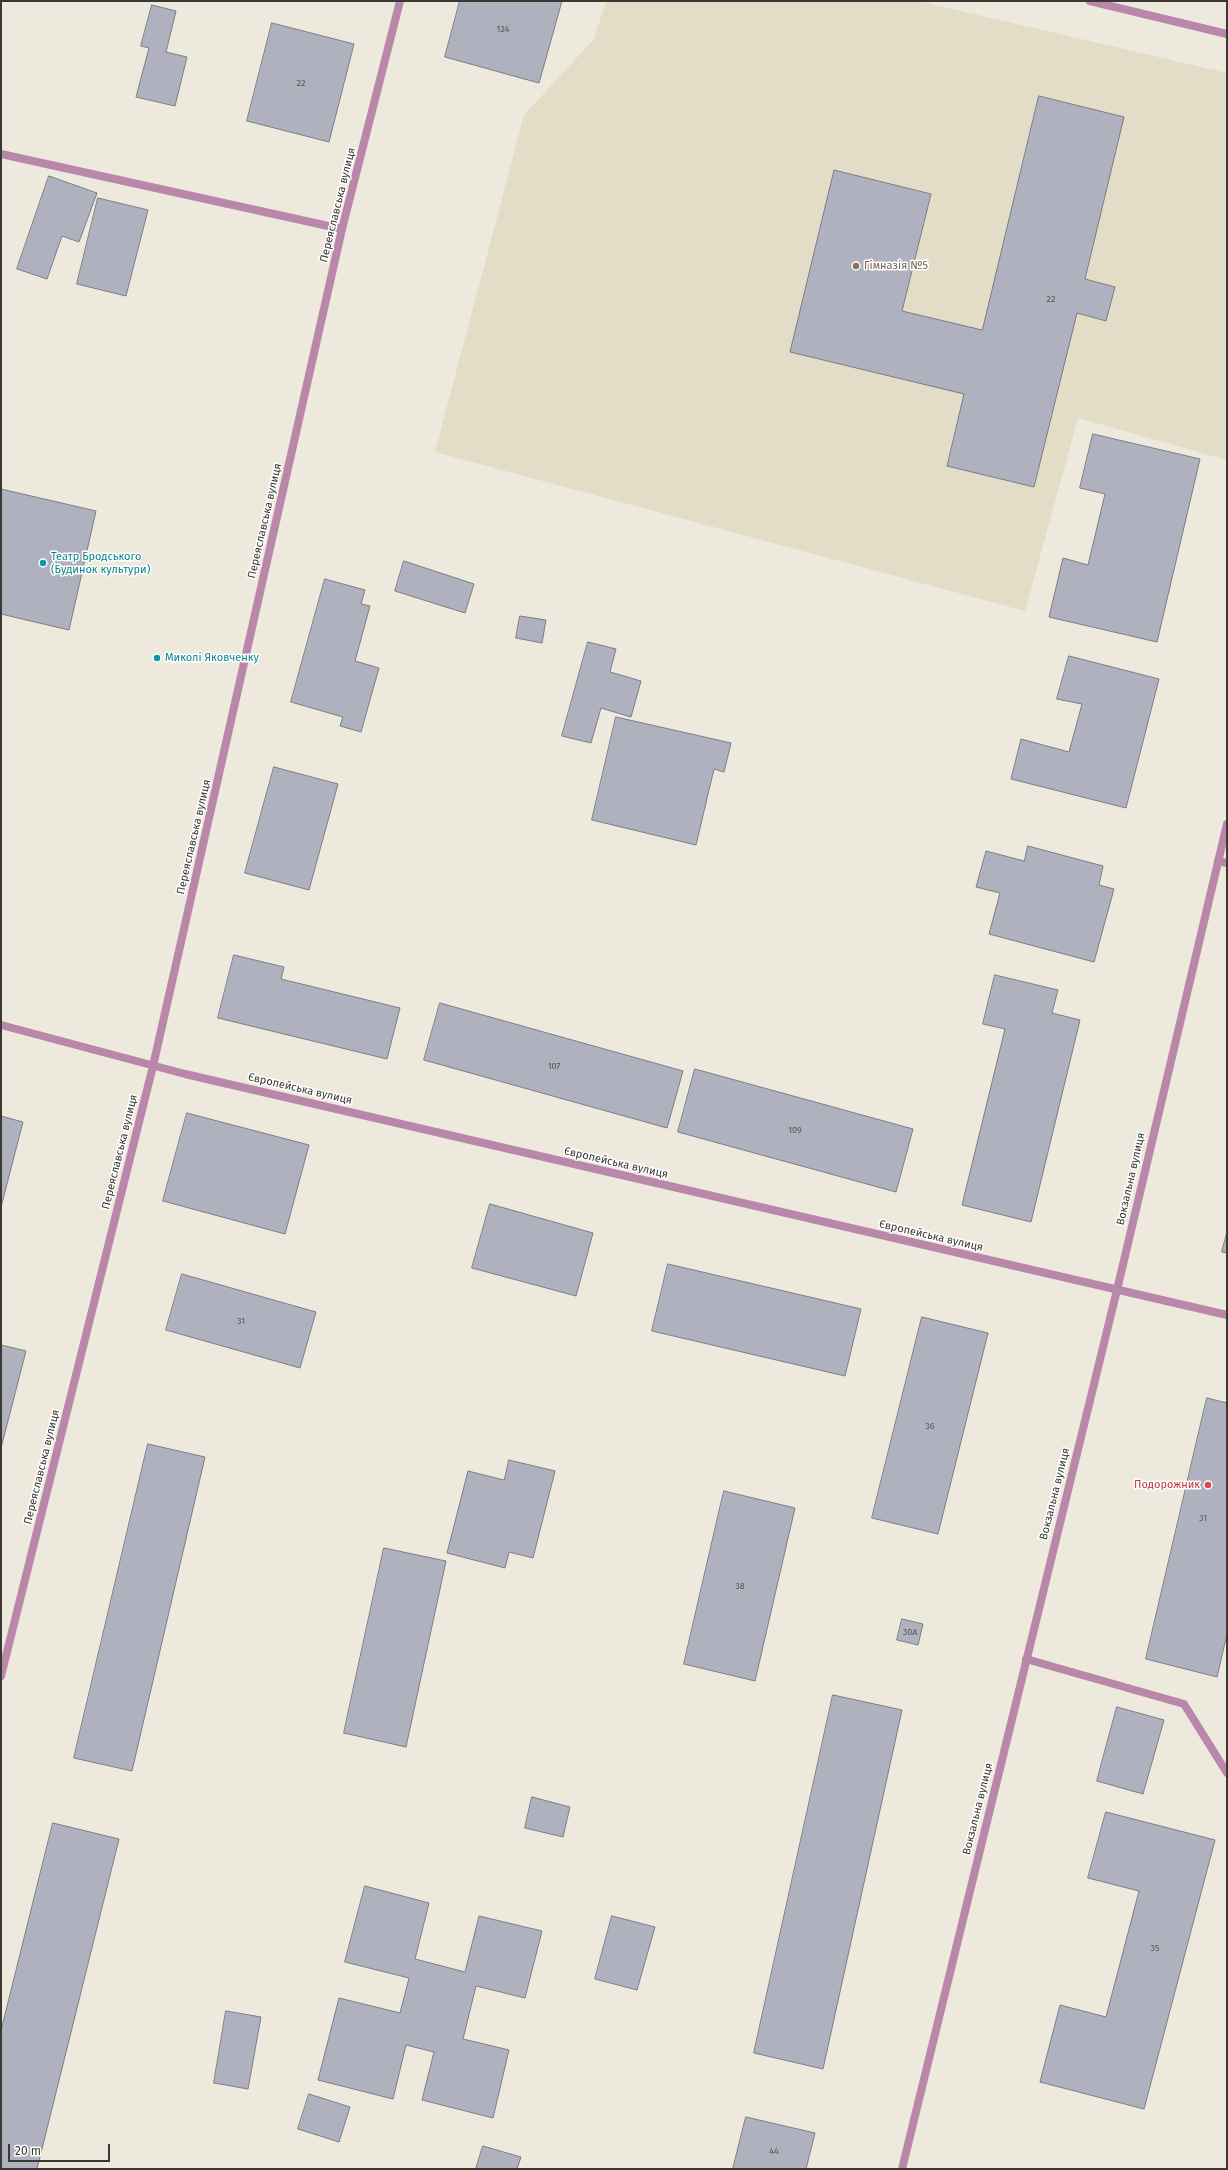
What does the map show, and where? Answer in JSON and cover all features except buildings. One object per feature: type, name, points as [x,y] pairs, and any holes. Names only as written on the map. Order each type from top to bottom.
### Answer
[{"type":"street","name":"Переяславська вулиця","points":[[1,1676],[153,1066],[342,229],[400,1]]},
{"type":"street","points":[[1090,1],[1227,34]]},
{"type":"street","points":[[1,154],[342,229]]},
{"type":"street","name":"Вокзальна вулиця","points":[[902,2169],[1116,1290],[1227,824]]},
{"type":"street","points":[[1218,861],[1227,863]]},
{"type":"street","name":"Європейська вулиця","points":[[1,1025],[153,1066],[1227,1315]]},
{"type":"street","points":[[1026,1659],[1184,1704],[1227,1773]]},
{"type":"shaded area","name":"Гімназія №5","points":[[606,1],[918,1],[1227,73],[1227,460],[1078,418],[1025,611],[435,452],[524,115],[594,39]]},
{"type":"place","name":"Гімназія №5","points":[[856,266]]},
{"type":"place","name":"Театр Бродського (Будинок культури)","points":[[43,563]]},
{"type":"place","name":"Миколі Яковченку","points":[[157,658]]},
{"type":"place","name":"Подорожник","points":[[1208,1485]]}]
